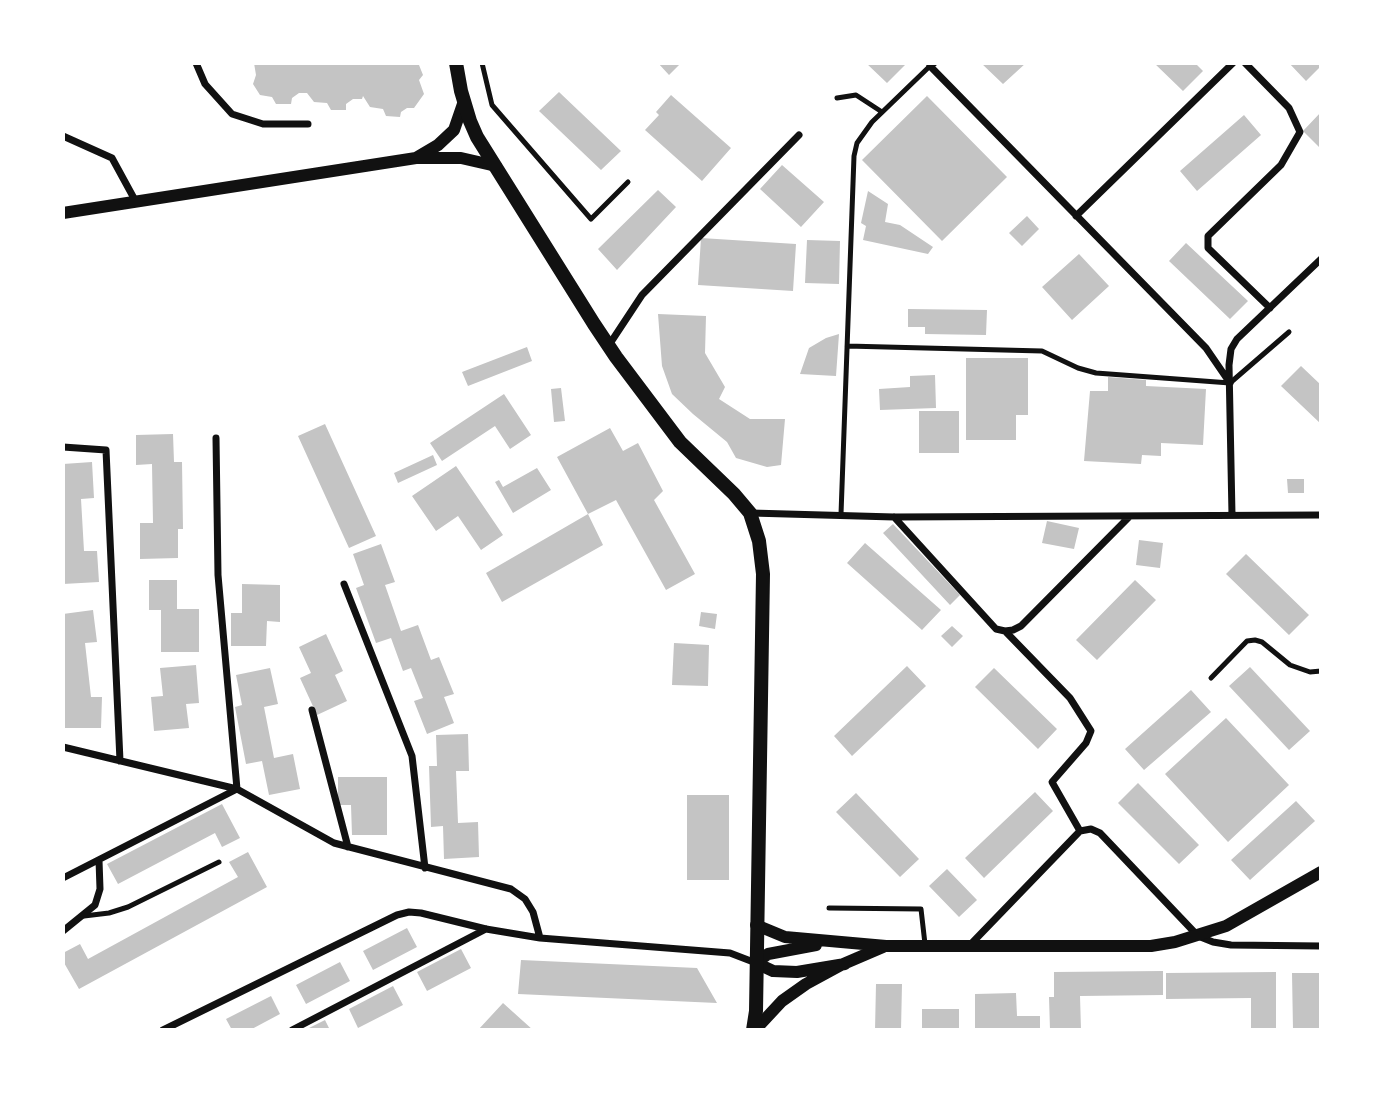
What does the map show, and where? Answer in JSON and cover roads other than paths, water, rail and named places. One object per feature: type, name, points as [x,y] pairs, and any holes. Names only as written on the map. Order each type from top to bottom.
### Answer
[{"type":"main road","points":[[456,63],[464,101],[477,137],[609,346],[680,442],[750,513],[759,541],[762,574],[754,1030]]},
{"type":"street","points":[[196,63],[205,84],[232,114],[263,124],[307,124]]},
{"type":"street","points":[[1076,215],[1233,63]]},
{"type":"street","points":[[1245,63],[1289,108],[1300,132],[1281,165],[1208,236],[1208,248],[1270,308]]},
{"type":"street","points":[[932,65],[1206,348],[1230,383]]},
{"type":"street","points":[[416,158],[438,145],[454,130],[464,101]]},
{"type":"street","points":[[609,346],[642,295],[799,135]]},
{"type":"street","points":[[63,136],[112,158],[136,202]]},
{"type":"street","points":[[63,213],[416,158],[461,158],[496,166]]},
{"type":"street","points":[[1232,515],[1230,357],[1237,339],[1321,259]]},
{"type":"street","points":[[216,438],[218,575],[237,789]]},
{"type":"street","points":[[63,447],[106,450],[120,761]]},
{"type":"street","points":[[750,513],[894,517],[1321,515]]},
{"type":"street","points":[[894,517],[996,629],[1004,631],[1021,626],[1129,517]]},
{"type":"street","points":[[344,584],[412,756],[425,868]]},
{"type":"street","points":[[1004,631],[1070,698],[1091,731],[1086,743],[1052,782],[1080,831]]},
{"type":"street","points":[[312,710],[348,847]]},
{"type":"street","points":[[63,747],[237,789],[334,844],[512,889],[526,899],[533,912],[540,938]]},
{"type":"street","points":[[63,878],[237,789]]},
{"type":"street","points":[[969,946],[1080,831],[1091,830],[1100,833],[1198,936],[1231,945],[1321,946]]},
{"type":"street","points":[[63,931],[95,905],[100,889],[99,860]]},
{"type":"street","points":[[756,925],[785,937],[886,946],[1151,946],[1198,936],[1226,926],[1321,872]]},
{"type":"street","points":[[163,1030],[397,915],[421,913],[486,929],[540,938],[730,953],[773,971],[797,972],[845,964]]},
{"type":"street","points":[[292,1030],[486,929]]},
{"type":"street","points":[[756,963],[768,954],[785,949],[837,942]]},
{"type":"street","points":[[754,1030],[782,1001],[845,964],[886,946]]},
{"type":"lane","points":[[482,63],[492,105],[591,219],[628,182]]},
{"type":"lane","points":[[841,514],[854,156],[857,143],[882,112],[932,65]]},
{"type":"lane","points":[[837,98],[856,95],[882,112]]},
{"type":"lane","points":[[848,346],[1042,351],[1078,368],[1096,373],[1230,383],[1289,332]]},
{"type":"lane","points":[[1211,678],[1247,641],[1255,640],[1262,642],[1290,665],[1321,671]]},
{"type":"lane","points":[[84,916],[128,907],[219,862]]},
{"type":"lane","points":[[830,908],[921,909],[925,946]]}]
